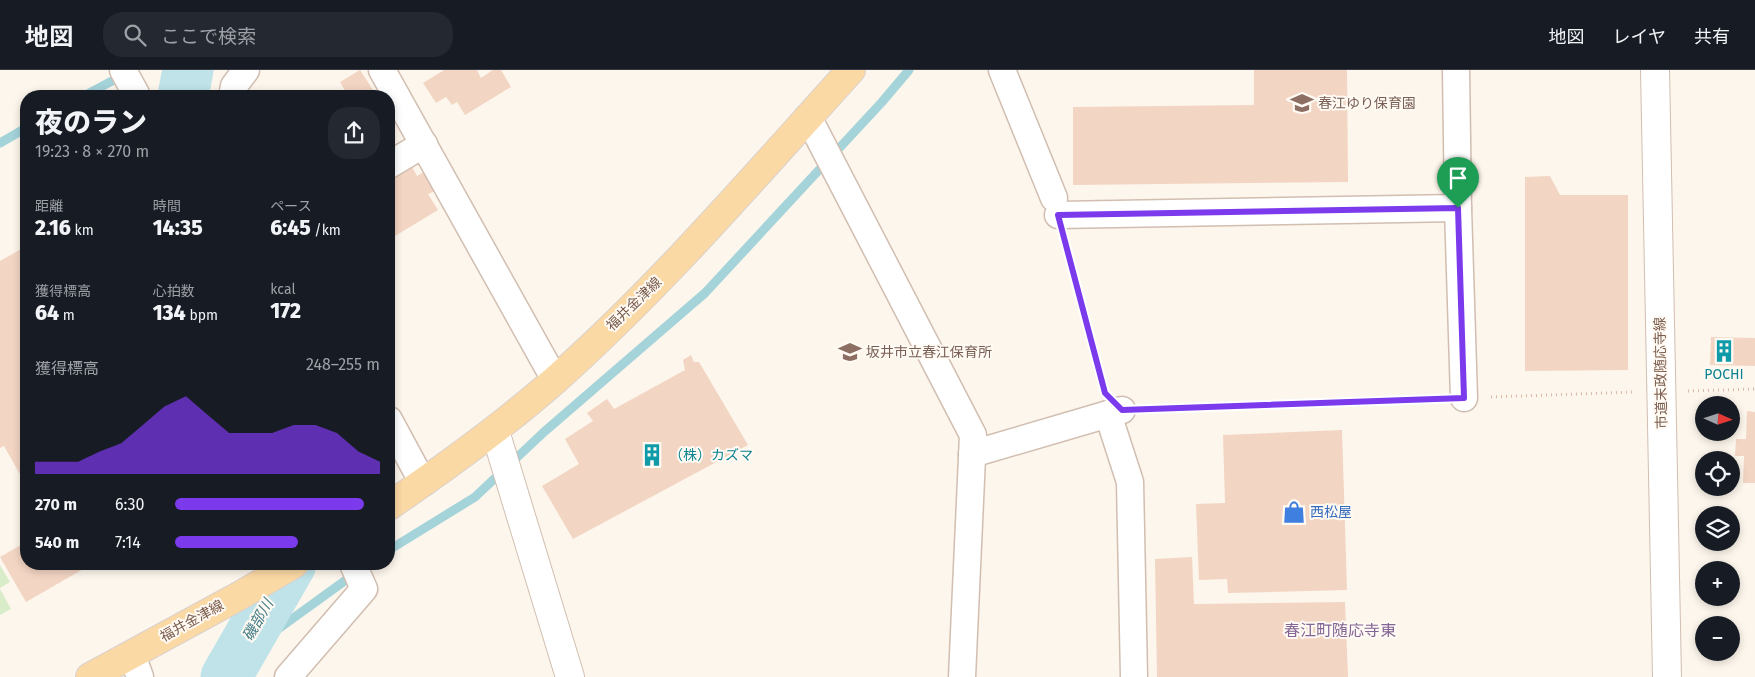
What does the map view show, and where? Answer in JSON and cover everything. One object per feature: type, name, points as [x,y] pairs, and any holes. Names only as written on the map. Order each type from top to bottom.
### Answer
[{"type":"main road","name":"福井金津線","points":[[395,502],[494,431],[555,380],[668,272],[851,70]]},
{"type":"main road","name":"福井金津線","points":[[90,677],[136,666],[239,596],[284,570]]},
{"type":"street","points":[[123,70],[134,90]]},
{"type":"street","points":[[233,90],[246,70]]},
{"type":"street","points":[[382,70],[393,90]]},
{"type":"street","points":[[1002,70],[1056,206],[1458,208]]},
{"type":"street","points":[[1456,70],[1464,398]]},
{"type":"street","name":"市道末政随応寺線","points":[[1655,70],[1667,677]]},
{"type":"street","points":[[395,93],[555,380]]},
{"type":"street","points":[[808,117],[973,435],[962,677]]},
{"type":"street","points":[[395,161],[424,144]]},
{"type":"street","points":[[972,454],[1115,412],[1130,482],[1134,677]]},
{"type":"street","points":[[395,431],[423,483]]},
{"type":"street","points":[[494,431],[570,677]]},
{"type":"street","points":[[288,677],[364,589],[356,570]]},
{"type":"path","points":[[1056,206],[1105,393],[1115,412],[1464,398],[1755,390]]},
{"type":"green space","points":[[0,565],[10,582],[0,588]]},
{"type":"green space","points":[[0,589],[11,609],[0,615]]},
{"type":"building","points":[[360,70],[373,90],[345,90],[340,82]]},
{"type":"building","points":[[444,70],[477,70],[481,78],[493,70],[501,70],[511,87],[465,115],[457,102],[452,105],[446,97],[436,103],[423,83]]},
{"type":"building","points":[[1254,70],[1347,70],[1348,182],[1073,185],[1073,107],[1254,105]]},
{"type":"building","points":[[412,167],[417,176],[424,172],[435,191],[428,194],[438,210],[395,236],[395,177]]},
{"type":"building","points":[[1550,176],[1560,195],[1628,195],[1628,370],[1525,371],[1525,177]]},
{"type":"building","points":[[20,250],[20,474],[4,446],[0,448],[0,261]]},
{"type":"building","points":[[1711,337],[1755,338],[1755,366],[1710,365]]},
{"type":"building","name":"（株）カズマ","points":[[691,355],[694,362],[699,362],[748,445],[573,539],[542,486],[579,464],[565,439],[593,421],[587,413],[607,399],[614,409],[685,370],[683,360]]},
{"type":"building","points":[[1747,411],[1755,412],[1755,483],[1743,483],[1744,456],[1740,456],[1740,451],[1735,451],[1736,441],[1746,439]]},
{"type":"building","points":[[1342,430],[1347,590],[1228,593],[1227,579],[1199,580],[1196,504],[1225,503],[1223,435]]},
{"type":"building","points":[[20,545],[20,570],[82,570],[26,602],[0,557]]},
{"type":"building","points":[[1192,557],[1194,604],[1345,602],[1348,677],[1157,677],[1155,559]]},
{"type":"waterway","name":"磯部川","points":[[184,90],[188,70]]},
{"type":"waterway","points":[[395,546],[475,497],[544,432],[705,293],[882,102],[909,70]]},
{"type":"waterway","points":[[95,90],[123,75]]},
{"type":"waterway","points":[[0,143],[20,131]]},
{"type":"waterway","name":"磯部川","points":[[226,677],[288,570]]},
{"type":"waterway","points":[[234,661],[360,570]]},
{"type":"place","name":"春江ゆり保育園","points":[[1302,103]]},
{"type":"place","name":"POCHI","points":[[1724,351]]},
{"type":"place","name":"坂井市立春江保育所","points":[[850,352]]},
{"type":"place","name":"（株）カズマ","points":[[652,455]]},
{"type":"place","name":"西松屋","points":[[1294,512]]},
{"type":"district","name":"春江町随応寺東","points":[[1340,630]]},
{"type":"route","points":[[1458,208],[1464,398],[1122,410],[1105,393],[1058,215],[1458,208]]}]
